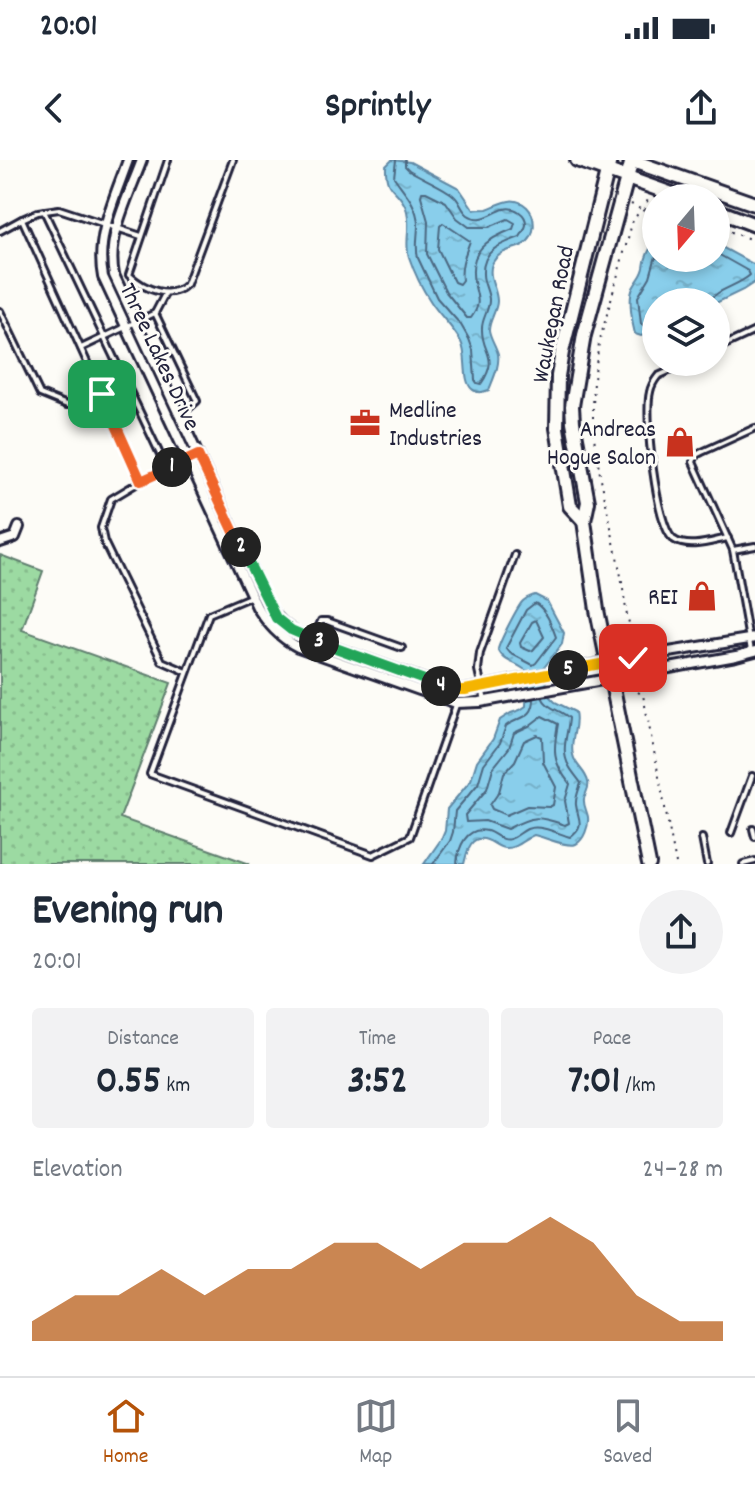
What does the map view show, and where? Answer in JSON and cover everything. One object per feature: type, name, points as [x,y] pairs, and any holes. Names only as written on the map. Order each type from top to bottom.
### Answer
[{"type":"main road","points":[[577,160],[608,165],[627,178],[644,184]]},
{"type":"main road","points":[[631,160],[755,204]]},
{"type":"main road","name":"Waukegan Road","points":[[631,160],[584,335],[572,406],[588,502],[584,521],[607,662],[649,864]]},
{"type":"main road","name":"Waukegan Road","points":[[584,521],[570,506],[557,428],[558,376],[608,165]]},
{"type":"main road","points":[[730,215],[755,225]]},
{"type":"street","name":"Three Lakes Drive","points":[[128,160],[101,248],[101,267],[106,286],[251,596],[274,631],[288,642],[456,703],[521,695],[753,651]]},
{"type":"street","name":"Three Lakes Drive","points":[[142,160],[112,247],[114,275],[262,591],[276,618],[291,630],[453,690],[752,638]]},
{"type":"street","points":[[0,542],[15,537],[19,527]]},
{"type":"lane","points":[[168,160],[129,275],[165,294],[182,290],[187,284],[233,160]]},
{"type":"lane","points":[[0,231],[22,219],[59,209],[141,236]]},
{"type":"lane","points":[[44,211],[167,469]]},
{"type":"lane","points":[[22,219],[141,481]]},
{"type":"lane","points":[[81,348],[155,313],[165,294]]},
{"type":"lane","points":[[0,311],[40,394],[67,405],[102,394]]},
{"type":"lane","points":[[155,313],[197,401],[168,418]]},
{"type":"lane","points":[[730,343],[755,331]]},
{"type":"lane","points":[[658,376],[650,390],[648,402],[650,440],[658,500],[669,535],[678,542],[688,544],[728,538]]},
{"type":"lane","points":[[753,651],[733,550],[693,462],[696,455],[755,428]]},
{"type":"lane","points":[[187,672],[162,661],[104,542],[101,528],[111,499],[141,481],[198,455]]},
{"type":"lane","points":[[733,550],[755,546]]},
{"type":"lane","points":[[485,701],[478,670],[480,653],[515,555]]},
{"type":"lane","points":[[262,591],[209,614],[150,774],[373,855],[410,837],[456,703]]},
{"type":"lane","points":[[309,651],[321,621],[402,648]]},
{"type":"lane","points":[[731,833],[752,776]]},
{"type":"lane","points":[[753,829],[755,837]]},
{"type":"lane","points":[[702,838],[707,864]]},
{"type":"lane","points":[[743,864],[755,861]]},
{"type":"path","points":[[634,205],[642,210]]},
{"type":"path","points":[[631,645],[634,640],[596,452],[593,393],[599,343],[618,267],[633,220],[642,212]]},
{"type":"path","points":[[730,231],[755,241]]},
{"type":"path","points":[[638,692],[643,695],[676,864]]},
{"type":"green space","points":[[0,555],[43,571],[22,630],[171,683],[120,818],[250,864],[0,864]]},
{"type":"water","points":[[392,160],[410,162],[459,188],[474,210],[517,201],[530,211],[534,227],[531,238],[498,256],[492,264],[491,278],[497,301],[489,330],[498,359],[489,390],[476,392],[469,385],[461,342],[431,302],[413,269],[408,251],[406,208],[386,175],[386,166]]},
{"type":"water","points":[[730,252],[755,265],[755,282],[730,296],[730,288],[642,288],[641,336],[635,334],[631,311],[632,292],[642,273],[730,272]]},
{"type":"water","points":[[535,595],[547,601],[564,633],[562,644],[543,669],[550,697],[575,712],[573,755],[588,784],[584,801],[588,817],[585,832],[579,842],[572,845],[534,835],[508,848],[481,839],[470,845],[464,864],[424,864],[445,831],[447,809],[471,780],[477,761],[493,739],[500,720],[526,706],[527,672],[503,657],[498,649],[520,604]]},
{"type":"place","name":"Medline Industries","points":[[365,423]]},
{"type":"place","name":"Andreas Hogue Salon","points":[[680,442]]},
{"type":"place","name":"REI","points":[[702,596]]},
{"type":"route","points":[[102,394],[141,481],[198,455],[269,607],[276,618],[302,636],[453,690],[633,658]]}]
